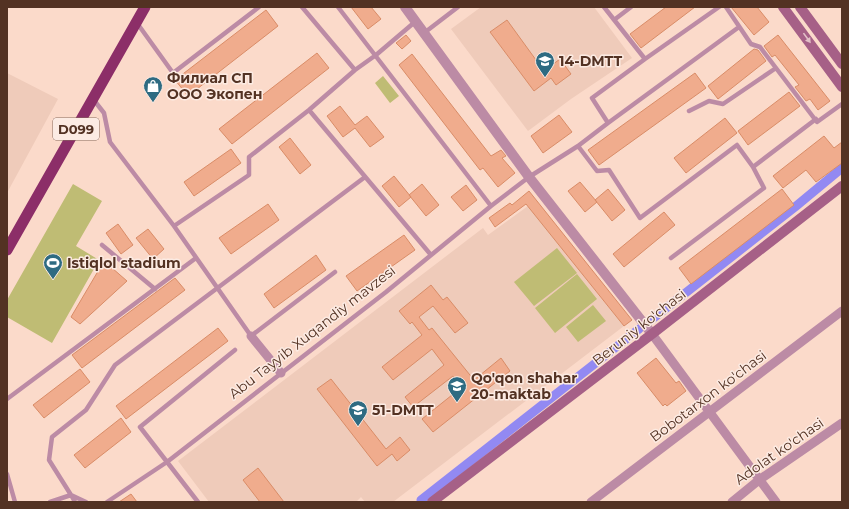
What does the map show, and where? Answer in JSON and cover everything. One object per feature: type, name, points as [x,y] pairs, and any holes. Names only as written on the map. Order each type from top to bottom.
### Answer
[{"type":"highway","name":"D099","points":[[7,250],[145,7]]},
{"type":"main road","points":[[783,7],[842,87]]},
{"type":"main road","points":[[800,7],[842,64]]},
{"type":"main road","name":"Beruniy ko'chasi","points":[[432,502],[841,190]]},
{"type":"street","points":[[406,7],[529,177],[652,334],[776,502]]},
{"type":"street","name":"Bobotarxon ko'chasi","points":[[591,502],[710,413],[842,311]]},
{"type":"street","points":[[251,336],[281,373]]},
{"type":"street","name":"Adolat ko'chasi","points":[[732,502],[759,480],[841,426]]},
{"type":"lane","points":[[137,22],[173,73],[259,7]]},
{"type":"lane","points":[[302,7],[355,70]]},
{"type":"lane","points":[[338,7],[491,206]]},
{"type":"lane","points":[[424,33],[458,7]]},
{"type":"lane","points":[[604,7],[645,59]]},
{"type":"lane","points":[[614,20],[631,7]]},
{"type":"lane","points":[[726,7],[751,44],[760,47],[817,122],[842,104]]},
{"type":"lane","points":[[608,122],[592,98],[717,8]]},
{"type":"lane","points":[[174,226],[249,175],[249,157],[309,110],[355,70],[376,55],[416,21]]},
{"type":"lane","name":"Abu Tayyib Xuqandiy mavzesi","points":[[107,502],[167,462],[529,177],[578,146],[608,122],[740,27]]},
{"type":"lane","points":[[689,111],[709,101],[723,104],[776,68]]},
{"type":"lane","points":[[93,99],[104,113],[110,142],[174,226],[251,336],[335,272]]},
{"type":"lane","points":[[309,110],[431,255]]},
{"type":"lane","points":[[754,167],[816,119]]},
{"type":"lane","points":[[578,146],[597,172],[609,170],[640,218],[737,145],[754,167],[764,188],[671,258]]},
{"type":"lane","points":[[74,502],[49,460],[52,437],[86,410],[115,365],[365,177]]},
{"type":"lane","points":[[102,246],[155,289]]},
{"type":"lane","points":[[7,399],[196,258]]},
{"type":"lane","points":[[198,502],[140,427],[235,350]]},
{"type":"lane","points":[[7,474],[15,502]]},
{"type":"lane","points":[[50,502],[71,495],[86,502]]},
{"type":"shaded area","name":"14-DMTT","points":[[481,7],[594,7],[632,58],[571,99],[528,131],[451,29]]},
{"type":"shaded area","points":[[7,73],[58,99],[7,193]]},
{"type":"shaded area","points":[[383,76],[399,96],[390,103],[375,83]]},
{"type":"shaded area","name":"Istiqlol stadium","points":[[73,184],[102,201],[76,246],[99,260],[52,343],[7,317],[7,300]]},
{"type":"shaded area","points":[[528,206],[624,326],[393,502],[365,502],[361,497],[356,502],[209,502],[178,461],[483,228],[488,235]]},
{"type":"shaded area","points":[[557,248],[577,273],[534,306],[514,282]]},
{"type":"shaded area","points":[[577,274],[597,299],[555,333],[535,308]]},
{"type":"shaded area","points":[[593,305],[606,321],[578,342],[566,327]]},
{"type":"building","points":[[351,7],[371,7],[381,19],[368,29]]},
{"type":"building","points":[[666,7],[695,7],[641,48],[630,34]]},
{"type":"building","points":[[731,7],[757,7],[769,22],[754,35]]},
{"type":"building","points":[[266,10],[278,26],[188,96],[175,80]]},
{"type":"building","points":[[507,20],[544,71],[560,59],[571,74],[556,85],[551,78],[534,91],[490,32]]},
{"type":"building","points":[[406,35],[411,41],[402,49],[396,43]]},
{"type":"building","points":[[778,35],[830,101],[818,110],[810,99],[806,101],[795,87],[799,85],[775,55],[772,57],[764,46]]},
{"type":"building","points":[[754,49],[758,50],[766,61],[718,99],[708,86]]},
{"type":"building","points":[[317,53],[329,68],[232,144],[219,129]]},
{"type":"building","points":[[412,54],[491,156],[501,150],[506,156],[502,158],[515,173],[498,187],[483,168],[480,170],[399,65]]},
{"type":"building","points":[[695,73],[706,88],[599,165],[588,150]]},
{"type":"building","points":[[789,92],[800,106],[748,145],[738,131]]},
{"type":"building","points":[[340,106],[355,125],[367,116],[384,137],[370,147],[355,128],[343,137],[327,116]]},
{"type":"building","points":[[559,115],[572,132],[543,153],[531,136]]},
{"type":"building","points":[[725,118],[737,133],[686,173],[674,158]]},
{"type":"building","points":[[824,136],[834,148],[842,142],[842,163],[816,182],[806,170],[783,188],[773,176]]},
{"type":"building","points":[[290,138],[311,165],[300,174],[279,147]]},
{"type":"building","points":[[231,149],[241,163],[194,196],[184,182]]},
{"type":"building","points":[[394,176],[411,197],[399,207],[382,186]]},
{"type":"building","points":[[580,182],[597,202],[585,212],[568,191]]},
{"type":"building","points":[[422,184],[439,205],[426,216],[409,195]]},
{"type":"building","points":[[466,185],[477,200],[463,211],[451,197]]},
{"type":"building","points":[[608,189],[625,210],[612,221],[595,200]]},
{"type":"building","points":[[782,189],[794,205],[691,284],[679,268]]},
{"type":"building","points":[[529,191],[632,320],[624,326],[526,204],[495,227],[489,218],[510,203],[512,205]]},
{"type":"building","points":[[268,204],[279,220],[231,254],[219,238]]},
{"type":"building","points":[[664,212],[675,225],[624,267],[613,254]]},
{"type":"building","points":[[118,224],[133,245],[121,254],[106,233]]},
{"type":"building","points":[[148,229],[164,249],[153,259],[136,238]]},
{"type":"building","points":[[404,235],[415,250],[357,291],[346,276]]},
{"type":"building","points":[[316,255],[326,270],[274,308],[264,294]]},
{"type":"building","points":[[104,261],[127,281],[80,324],[71,317]]},
{"type":"building","points":[[175,278],[185,290],[82,368],[72,355]]},
{"type":"building","points":[[431,285],[443,300],[447,297],[468,323],[455,333],[433,306],[419,317],[429,330],[432,328],[474,380],[501,358],[510,371],[433,432],[422,419],[462,387],[453,376],[413,407],[405,397],[444,365],[432,349],[393,380],[382,367],[422,335],[412,322],[410,324],[399,311]]},
{"type":"building","points":[[218,328],[228,341],[126,419],[116,406]]},
{"type":"building","points":[[656,358],[676,383],[679,381],[686,391],[667,406],[665,404],[663,406],[637,373]]},
{"type":"building","points":[[80,369],[90,382],[44,418],[33,405]]},
{"type":"building","points":[[331,379],[386,449],[400,437],[410,450],[397,461],[392,454],[377,466],[317,389]]},
{"type":"building","points":[[121,418],[131,432],[85,468],[74,455]]},
{"type":"building","points":[[258,468],[284,502],[260,502],[243,480]]},
{"type":"building","points":[[131,494],[137,502],[119,502]]},
{"type":"waterway","points":[[651,320],[795,207],[842,168]]},
{"type":"waterway","points":[[421,500],[639,329]]},
{"type":"place","name":"14-DMTT","points":[[545,78]]},
{"type":"place","name":"Филиал СП ООО Экопен","points":[[153,103]]},
{"type":"place","name":"Istiqlol stadium","points":[[53,280]]},
{"type":"place","name":"Qo'qon shahar 20-maktab","points":[[457,403]]},
{"type":"place","name":"51-DMTT","points":[[358,427]]}]
